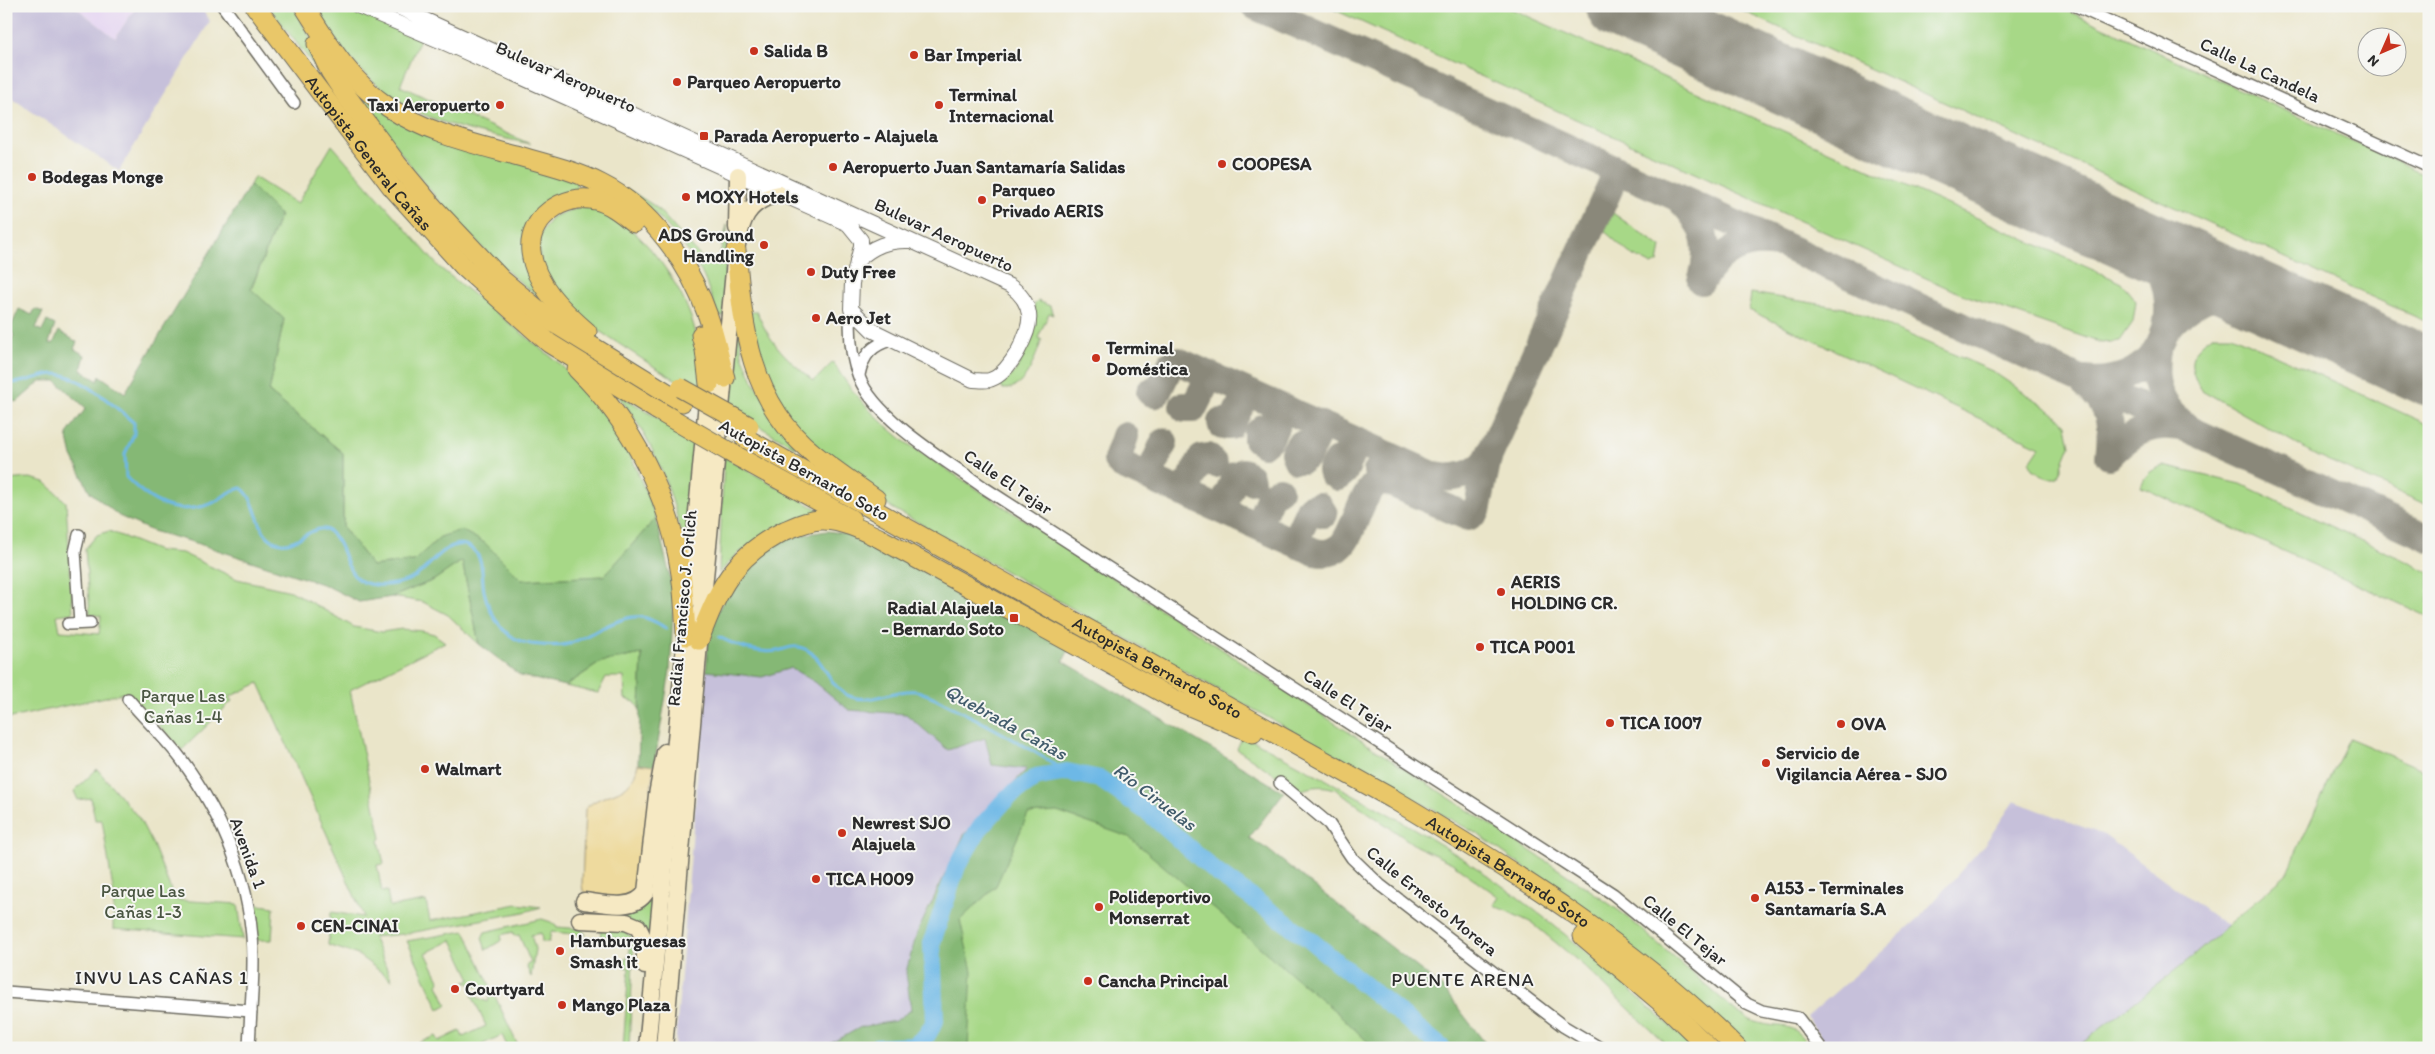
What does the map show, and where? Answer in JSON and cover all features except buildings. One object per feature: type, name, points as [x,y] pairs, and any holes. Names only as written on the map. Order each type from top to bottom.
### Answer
[{"type":"highway","name":"Autopista General Cañas","points":[[255,6],[392,187],[464,267],[497,285],[540,304]]},
{"type":"highway","name":"Autopista General Cañas","points":[[304,6],[319,50],[345,94],[396,164],[497,285],[554,323]]},
{"type":"highway","points":[[304,6],[334,55],[350,74],[375,97],[401,115],[442,134],[588,178],[615,192],[644,216],[677,255],[693,282],[708,315],[716,381]]},
{"type":"highway","points":[[587,332],[563,311],[551,296],[531,252],[533,234],[542,217],[550,208],[578,199],[594,200],[612,207],[634,222],[661,252],[684,288],[697,320],[716,381]]},
{"type":"highway","points":[[736,250],[747,342],[772,405],[797,437],[813,454],[1014,594]]},
{"type":"highway","name":"Autopista Bernardo Soto","points":[[497,285],[549,343],[657,410],[742,441],[883,504]]},
{"type":"highway","name":"Autopista Bernardo Soto","points":[[497,285],[603,365],[681,401]]},
{"type":"highway","name":"Autopista Bernardo Soto","points":[[540,304],[587,332],[681,401]]},
{"type":"highway","name":"Autopista Bernardo Soto","points":[[554,323],[742,441],[892,529],[1393,799],[1495,860],[1535,886],[1646,968],[1737,1048]]},
{"type":"highway","points":[[549,343],[596,388],[624,424],[654,481],[670,525],[692,638]]},
{"type":"highway","points":[[692,638],[716,595],[734,568],[747,555],[760,544],[786,530],[824,520],[854,527],[879,538],[1178,701],[1253,733]]},
{"type":"highway","name":"Autopista Bernardo Soto","points":[[1014,594],[1435,836],[1542,904],[1621,967],[1709,1048]]},
{"type":"main road","points":[[736,250],[738,176]]},
{"type":"main road","name":"Radial Francisco J. Orlich","points":[[664,1048],[692,638],[716,381],[736,250],[744,218],[749,209],[762,199],[779,194]]},
{"type":"main road","name":"Radial Francisco J. Orlich","points":[[647,1048],[683,659],[692,638]]},
{"type":"main road","points":[[584,901],[626,905],[639,900],[646,892],[657,795],[683,659]]},
{"type":"main road","points":[[580,920],[632,923],[643,934],[645,960],[638,1048]]},
{"type":"street","points":[[223,6],[294,103]]},
{"type":"street","name":"Bulevar Aeropuerto","points":[[358,6],[848,224],[860,240],[852,283],[851,309],[864,324],[892,340],[973,380],[990,380],[1000,376],[1023,341],[1029,323],[1029,315],[1023,299],[1010,286],[395,6]]},
{"type":"street","name":"Calle La Candela","points":[[2076,6],[2429,167]]},
{"type":"street","points":[[857,261],[869,251],[883,244],[898,241],[913,242]]},
{"type":"street","name":"Calle El Tejar","points":[[851,309],[850,344],[858,377],[880,407],[908,434],[983,487],[1613,894],[1747,1004],[1762,1011],[1798,1018],[1821,1048]]},
{"type":"street","points":[[858,377],[861,364],[868,352],[878,343],[892,340]]},
{"type":"street","points":[[78,535],[75,552],[79,623]]},
{"type":"street","name":"Avenida 1","points":[[128,699],[180,758],[213,810],[238,866],[248,901],[253,960],[249,1048]]},
{"type":"street","name":"Calle Ernesto Morera","points":[[1280,783],[1329,824],[1352,858],[1380,885],[1563,1026],[1600,1048]]},
{"type":"street","points":[[6,992],[250,1012]]},
{"type":"shaded area","points":[[6,6],[74,6],[115,38],[137,6],[200,6],[210,21],[119,171],[6,94]]},
{"type":"shaded area","points":[[74,6],[137,6],[115,38]]},
{"type":"shaded area","points":[[791,668],[815,682],[849,710],[906,714],[948,750],[985,738],[1028,769],[964,835],[912,1017],[837,1048],[675,1048],[706,671],[762,677]]},
{"type":"shaded area","points":[[2014,801],[2104,835],[2227,926],[2192,957],[2076,1048],[1828,1048],[1807,1017],[1919,918],[1984,845]]},
{"type":"green space","points":[[268,6],[293,6],[353,116]]},
{"type":"green space","points":[[318,6],[346,6],[420,39],[400,86],[530,144],[448,124],[400,102],[366,75],[351,59],[327,25]]},
{"type":"green space","points":[[1326,6],[1505,6],[2120,282],[2136,301],[2133,322],[2120,341],[2101,343],[1959,293]]},
{"type":"green space","points":[[1732,6],[2057,6],[2429,176],[2429,323]]},
{"type":"green space","points":[[359,94],[576,182],[577,189],[573,193],[533,220],[554,308],[498,262],[447,210],[401,153]]},
{"type":"green space","points":[[332,145],[439,267],[559,363],[610,418],[634,463],[656,518],[605,576],[522,580],[485,543],[440,537],[414,561],[372,566],[343,527],[343,453],[269,392],[284,319],[251,290],[280,215],[250,185],[254,177],[297,204]]},
{"type":"green space","points":[[250,185],[280,215],[251,289],[284,319],[269,392],[343,453],[343,527],[372,566],[414,561],[440,537],[461,530],[485,543],[522,580],[604,576],[656,518],[674,593],[670,671],[654,766],[638,764],[642,654],[601,662],[565,686],[521,676],[479,644],[462,561],[434,580],[392,597],[359,602],[325,585],[193,542],[152,531],[119,516],[90,492],[72,456],[67,434],[86,408],[56,381],[41,381],[17,402],[6,400],[6,343],[14,336],[10,329],[19,309],[32,315],[35,309],[43,312],[36,328],[42,331],[47,321],[55,325],[49,343],[53,344],[59,331],[77,342],[74,349],[85,355],[81,370],[98,381],[100,376],[125,393]]},
{"type":"green space","points":[[626,188],[656,207],[708,265],[718,262],[727,225],[724,316],[718,316],[707,284],[683,244],[656,214]]},
{"type":"green space","points":[[582,206],[601,210],[633,231],[661,262],[673,280],[691,317],[698,341],[702,395],[573,314],[545,271],[540,257],[539,236],[552,217]]},
{"type":"green space","points":[[1610,211],[1661,247],[1658,262],[1652,265],[1629,253],[1601,228]]},
{"type":"green space","points":[[1751,293],[1850,309],[1992,371],[2057,415],[2066,425],[2070,446],[2057,478],[2048,478],[2032,469],[2030,462],[2040,447],[1749,310]]},
{"type":"green space","points":[[736,300],[742,355],[753,381],[796,448],[730,409]]},
{"type":"green space","points":[[1038,301],[1050,306],[1053,315],[1049,313],[1038,338],[1042,340],[1024,379],[1011,388],[1003,389],[1000,386],[1014,373],[1027,348],[1034,322],[1034,305]]},
{"type":"green space","points":[[757,311],[761,322],[780,350],[814,381],[833,362],[848,385],[865,405],[905,442],[1587,888],[1625,915],[1737,1012],[1755,1022],[1791,1029],[1803,1038],[1810,1048],[1744,1048],[1600,922],[1479,835],[867,494],[780,411],[746,314]]},
{"type":"green space","points":[[2214,335],[2231,335],[2429,425],[2429,506],[2316,455],[2200,389],[2193,372],[2192,359],[2199,347]]},
{"type":"green space","points":[[615,392],[695,441],[685,551],[668,487],[660,467],[641,428]]},
{"type":"green space","points":[[724,457],[824,513],[738,553],[719,573]]},
{"type":"green space","points":[[2163,466],[2241,484],[2429,572],[2429,617],[2141,487],[2149,473]]},
{"type":"green space","name":"Parque Las Cañas 1-4","points":[[30,478],[45,482],[66,502],[73,613],[57,615],[60,631],[99,634],[101,616],[90,614],[85,549],[97,535],[109,531],[159,551],[182,553],[237,579],[291,591],[354,627],[382,632],[402,629],[422,631],[434,634],[445,642],[350,690],[381,838],[379,841],[384,864],[377,865],[382,892],[387,891],[390,907],[426,901],[430,921],[517,904],[541,907],[524,912],[404,934],[373,937],[392,980],[358,955],[328,945],[331,912],[364,917],[259,683],[229,697],[232,701],[182,750],[128,692],[6,719],[6,480]]},
{"type":"green space","points":[[827,531],[855,535],[1070,648],[1063,661],[1284,792],[1249,838],[1267,849],[1442,987],[1489,1048],[1374,1048],[1341,1016],[1129,837],[1057,812],[1028,814],[996,886],[960,920],[972,971],[968,1048],[823,1048],[861,1027],[895,1021],[911,1010],[906,972],[917,933],[964,835],[1027,769],[992,765],[985,738],[948,750],[906,714],[849,710],[815,682],[791,668],[762,677],[706,671],[709,631],[734,577],[757,556],[790,537]]},
{"type":"green space","points":[[462,561],[479,644],[448,615],[423,602],[392,597],[434,580]]},
{"type":"green space","points":[[642,654],[640,710],[635,702],[625,699],[624,677],[606,677],[598,693],[565,686],[601,662]]},
{"type":"green space","points":[[1243,735],[1402,821],[1493,879],[1596,960],[1694,1048],[1670,1048],[1584,966],[1532,923],[1494,905],[1499,897],[1452,863],[1416,846],[1335,789],[1317,787],[1299,791],[1237,749]]},
{"type":"green space","points":[[2349,738],[2429,772],[2429,1048],[2076,1048],[2192,957],[2286,874]]},
{"type":"green space","name":"Parque Las Cañas 1-3","points":[[97,769],[139,818],[153,845],[175,900],[238,904],[243,939],[113,929],[114,896],[102,820],[95,820],[91,798],[78,800],[74,791]]},
{"type":"green space","name":"Polideportivo Monserrat","points":[[1054,782],[1426,1048],[923,1048],[965,876]]},
{"type":"green space","points":[[654,890],[650,943],[647,934],[591,914],[592,905]]},
{"type":"green space","points":[[253,904],[274,907],[272,940],[257,940]]},
{"type":"green space","points":[[542,919],[551,922],[557,927],[581,929],[586,935],[551,932],[549,942],[542,942],[541,933],[531,935],[535,949],[531,977],[526,965],[531,963],[519,935],[514,936],[513,932],[501,935],[502,940],[486,950],[482,938],[485,932]]},
{"type":"green space","points":[[600,928],[621,930],[634,938],[629,1048],[623,1048],[629,968],[624,967],[626,958],[629,958],[631,940],[601,937]]},
{"type":"green space","points":[[465,931],[519,1048],[508,1048],[502,1035],[475,1048],[421,1048],[419,1043],[436,1036],[439,1041],[460,1031],[463,1037],[486,1026],[472,995],[488,1002],[491,991],[465,982],[471,979],[452,940],[426,953],[440,982],[438,984],[447,1005],[439,1009],[407,941]]},
{"type":"sand","points":[[638,764],[654,766],[638,890],[631,896],[619,896],[619,899],[587,894],[583,891],[582,884],[585,809],[592,803],[623,789],[634,775]]},
{"type":"waterway","name":"Quebrada Cañas","points":[[6,383],[21,382],[56,374],[66,376],[87,386],[134,423],[134,434],[125,454],[126,477],[144,494],[164,505],[185,509],[210,504],[241,488],[251,501],[261,527],[272,540],[287,543],[313,531],[325,529],[330,532],[341,547],[351,572],[365,583],[376,585],[397,584],[416,576],[449,547],[464,545],[472,549],[481,563],[483,585],[488,606],[498,624],[508,634],[522,642],[555,646],[564,645],[577,641],[617,621],[637,617],[649,619],[666,628]]},
{"type":"waterway","name":"Quebrada Cañas","points":[[719,637],[754,650],[769,652],[799,647],[808,651],[821,663],[837,687],[843,693],[852,697],[868,699],[908,691],[927,694],[999,731],[1067,772]]},
{"type":"waterway","name":"Río Ciruelas","points":[[876,1048],[914,1046],[927,1035],[935,1021],[932,942],[957,866],[979,829],[1007,798],[1037,777],[1067,772],[1100,779],[1149,813],[1216,872],[1310,940],[1442,1048]]},
{"type":"taxiway","points":[[1255,6],[2429,538]]},
{"type":"taxiway","points":[[1150,392],[1155,394],[1158,391],[1171,364],[1178,361],[1435,476],[1457,477],[1472,472],[1484,464],[1488,458],[1614,178],[1611,167]]},
{"type":"taxiway","points":[[1679,199],[1695,218],[1704,237],[1706,257],[1701,281]]},
{"type":"taxiway","points":[[2085,380],[2107,380],[2126,375],[2142,366],[2154,353],[2163,337],[2168,319],[2168,299],[2163,278],[2155,262],[2137,240]]},
{"type":"taxiway","points":[[1702,280],[1716,262],[1733,250],[1753,243],[1776,244]]},
{"type":"taxiway","points":[[2164,333],[2182,313],[2202,301],[2224,294],[2250,291]]},
{"type":"taxiway","points":[[2085,385],[2094,393],[2105,408],[2111,435],[2109,456],[2127,440],[2145,429],[2165,426],[2189,429],[2171,412],[2160,395],[2155,375],[2157,350]]},
{"type":"taxiway","points":[[1183,406],[1185,409],[1193,409],[1207,381],[1215,378]]},
{"type":"taxiway","points":[[1221,422],[1222,426],[1230,426],[1244,399],[1252,394]]},
{"type":"taxiway","points":[[1263,428],[1257,434],[1257,439],[1263,444],[1270,438],[1281,414],[1290,411]]},
{"type":"taxiway","points":[[1299,445],[1294,453],[1297,460],[1302,460],[1308,455],[1319,431],[1328,428]]},
{"type":"taxiway","points":[[1125,436],[1117,460],[1121,465],[1315,552],[1332,552],[1344,543],[1366,496],[1377,482],[1395,473],[1421,471]]},
{"type":"taxiway","points":[[1153,479],[1151,471],[1164,442]]},
{"type":"taxiway","points":[[1337,461],[1331,471],[1332,474],[1338,477],[1344,472],[1355,447],[1363,444]]},
{"type":"taxiway","points":[[1190,495],[1188,485],[1202,458],[1208,457],[1214,464]]},
{"type":"taxiway","points":[[1377,471],[1384,480],[1468,517],[1477,511],[1488,458]]},
{"type":"taxiway","points":[[1228,512],[1223,506],[1236,475],[1243,472],[1250,477],[1251,481]]},
{"type":"taxiway","points":[[1262,528],[1260,520],[1271,495],[1279,490]]},
{"type":"taxiway","points":[[1299,545],[1297,536],[1310,508],[1319,506],[1324,514]]},
{"type":"runway","points":[[1620,6],[2429,372]]},
{"type":"place","name":"Salida B","points":[[754,51]]},
{"type":"place","name":"Bar Imperial","points":[[914,55]]},
{"type":"place","name":"Parqueo Aeropuerto","points":[[677,82]]},
{"type":"place","name":"Taxi Aeropuerto","points":[[500,105]]},
{"type":"place","name":"Terminal Internacional","points":[[939,105]]},
{"type":"place","name":"Parada Aeropuerto - Alajuela","points":[[704,136]]},
{"type":"place","name":"COOPESA","points":[[1222,164]]},
{"type":"place","name":"Aeropuerto Juan Santamaría Salidas","points":[[833,167]]},
{"type":"place","name":"Bodegas Monge","points":[[32,177]]},
{"type":"place","name":"MOXY Hotels","points":[[686,197]]},
{"type":"place","name":"Parqueo Privado AERIS","points":[[982,200]]},
{"type":"place","name":"ADS Ground Handling","points":[[764,245]]},
{"type":"place","name":"Duty Free","points":[[811,272]]},
{"type":"place","name":"Aero Jet","points":[[816,318]]},
{"type":"place","name":"Terminal Doméstica","points":[[1096,358]]},
{"type":"place","name":"AERIS HOLDING CR.","points":[[1501,592]]},
{"type":"place","name":"Radial Alajuela - Bernardo Soto","points":[[1014,618]]},
{"type":"place","name":"TICA P001","points":[[1480,647]]},
{"type":"place","name":"TICA I007","points":[[1610,723]]},
{"type":"place","name":"OVA","points":[[1841,724]]},
{"type":"place","name":"Servicio de Vigilancia Aérea - SJO","points":[[1766,763]]},
{"type":"place","name":"Walmart","points":[[425,769]]},
{"type":"place","name":"Newrest SJO Alajuela","points":[[842,833]]},
{"type":"place","name":"TICA H009","points":[[816,879]]},
{"type":"place","name":"A153 - Terminales Santamaría S.A","points":[[1755,898]]},
{"type":"place","name":"Polideportivo Monserrat","points":[[1099,907]]},
{"type":"place","name":"CEN-CINAI","points":[[301,926]]},
{"type":"place","name":"Hamburguesas Smash it","points":[[560,951]]},
{"type":"place","name":"Cancha Principal","points":[[1088,981]]},
{"type":"place","name":"Courtyard","points":[[455,989]]},
{"type":"place","name":"Mango Plaza","points":[[562,1005]]},
{"type":"district","name":"INVU LAS CAÑAS 1","points":[[162,977]]},
{"type":"district","name":"PUENTE ARENA","points":[[1463,979]]}]
